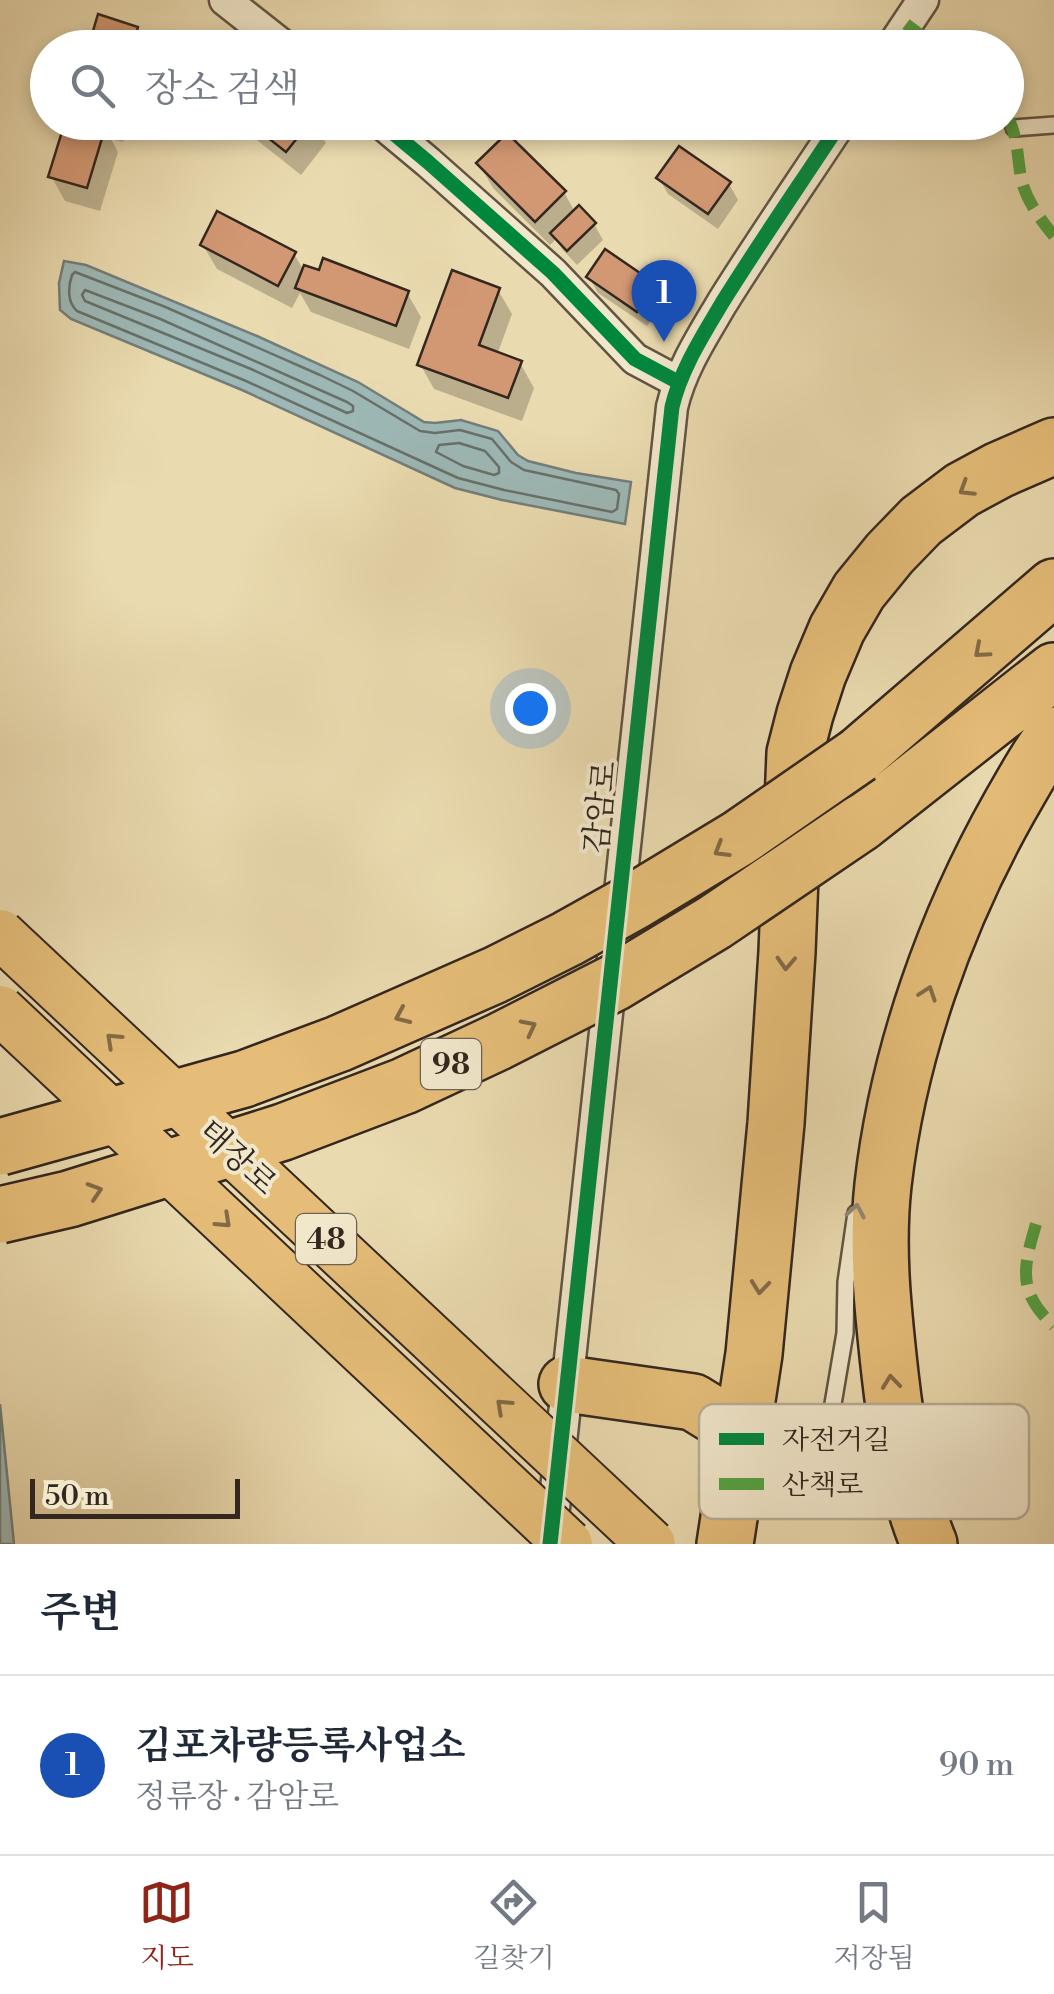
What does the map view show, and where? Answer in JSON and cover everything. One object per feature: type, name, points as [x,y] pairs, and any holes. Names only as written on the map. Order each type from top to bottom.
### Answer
[{"type":"highway","points":[[747,1404],[776,1123],[796,753],[804,714],[837,629],[859,591],[890,553],[962,490],[1054,446]]},
{"type":"highway","name":"98","points":[[0,1147],[244,1080],[338,1044],[567,939],[740,838],[859,755],[1054,587]]},
{"type":"highway","name":"98","points":[[0,1215],[69,1200],[265,1137],[404,1086],[614,983],[715,922],[861,823],[1054,672]]},
{"type":"highway","points":[[893,1404],[880,1284],[883,1186],[903,1068],[954,916],[992,838],[1054,735]]},
{"type":"highway","points":[[693,1402],[725,1390],[754,1354]]},
{"type":"highway","points":[[566,1384],[699,1406]]},
{"type":"highway","points":[[725,1544],[729,1519]]},
{"type":"highway","points":[[922,1519],[929,1544]]},
{"type":"main road","name":"태장로","points":[[0,934],[651,1544]]},
{"type":"main road","name":"태장로","points":[[0,1010],[568,1544]]},
{"type":"street","points":[[225,0],[263,30]]},
{"type":"street","points":[[903,30],[923,0]]},
{"type":"street","points":[[401,140],[552,273],[636,359],[678,382]]},
{"type":"street","name":"감암로","points":[[550,1544],[672,407],[678,382],[736,280],[829,140]]},
{"type":"lane","points":[[1024,128],[1054,126]]},
{"type":"lane","points":[[873,1150],[909,1049]]},
{"type":"lane","points":[[833,1404],[858,1199]]},
{"type":"water","points":[[64,261],[86,265],[257,336],[358,382],[424,422],[461,420],[498,431],[528,461],[631,482],[625,524],[455,488],[242,390],[71,319],[60,310],[59,283]]},
{"type":"water","points":[[0,1404],[14,1544],[0,1544]]},
{"type":"building","points":[[98,14],[138,27],[137,30],[93,30]]},
{"type":"building","points":[[59,140],[101,140],[87,188],[48,177]]},
{"type":"building","points":[[271,140],[296,140],[286,152]]},
{"type":"building","points":[[500,140],[514,140],[566,191],[535,222],[476,163]]},
{"type":"building","points":[[679,146],[731,182],[708,214],[656,178]]},
{"type":"building","points":[[579,205],[596,223],[567,251],[550,233]]},
{"type":"building","points":[[217,211],[296,252],[278,286],[200,245]]},
{"type":"building","points":[[605,249],[656,284],[637,312],[586,277]]},
{"type":"building","points":[[323,258],[409,291],[396,326],[295,288],[304,265],[319,270]]},
{"type":"building","points":[[452,270],[500,288],[479,345],[522,361],[508,398],[417,365]]},
{"type":"marked path","points":[[906,24],[914,30]]},
{"type":"marked path","points":[[1015,140],[1026,194],[1054,236]]},
{"type":"marked path","points":[[1036,1224],[1026,1279],[1034,1302],[1054,1326]]},
{"type":"cycle path","points":[[402,140],[553,273],[635,359],[678,382]]},
{"type":"cycle path","points":[[550,1544],[672,407],[707,328],[829,140]]},
{"type":"place","name":"김포차량등록사업소","points":[[664,342]]}]
